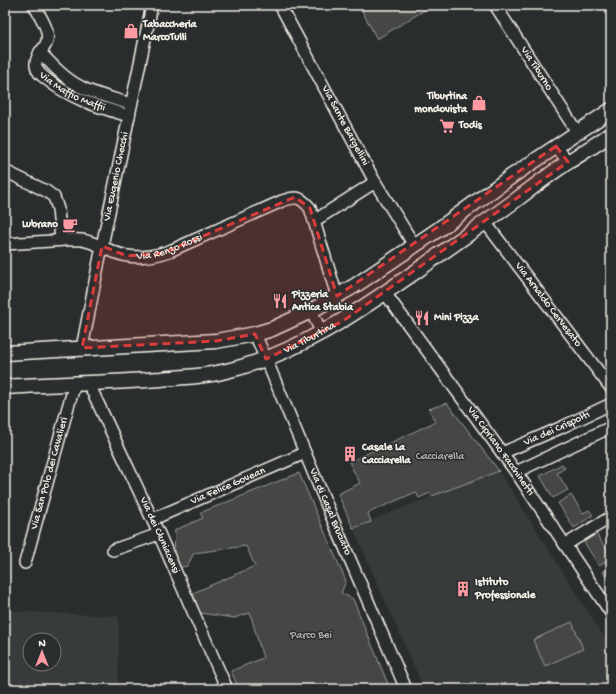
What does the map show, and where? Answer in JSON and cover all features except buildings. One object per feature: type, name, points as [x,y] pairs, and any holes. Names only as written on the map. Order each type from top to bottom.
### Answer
[{"type":"main road","points":[[5,353],[216,341],[256,334],[272,329],[311,311],[356,285],[438,229],[474,202],[611,110]]},
{"type":"main road","name":"Via Tiburtina","points":[[5,387],[82,384],[200,376],[238,368],[292,348],[343,321],[385,293],[568,162],[611,134]]},
{"type":"street","name":"Via Maffio Maffii","points":[[34,5],[48,37],[46,44],[36,60],[37,69],[41,74],[56,87],[71,96],[129,116]]},
{"type":"street","name":"Via Eugenio Checchi","points":[[82,348],[152,5]]},
{"type":"street","name":"Via Sante Bargellini","points":[[280,5],[374,182],[414,244]]},
{"type":"street","name":"Via Tiburno","points":[[495,5],[577,132]]},
{"type":"street","name":"Via Maffio Maffii","points":[[40,52],[62,74],[76,84],[93,92],[131,104]]},
{"type":"street","points":[[556,146],[568,162]]},
{"type":"street","points":[[5,171],[46,191],[54,197],[58,209],[61,240]]},
{"type":"street","points":[[337,296],[314,221],[374,182]]},
{"type":"street","name":"Via Renzo Rossi","points":[[5,244],[82,240],[127,256],[163,254],[282,201],[295,197],[303,200],[310,208],[314,221]]},
{"type":"street","name":"Via Arnaldo Cervesato","points":[[485,222],[611,388]]},
{"type":"street","name":"Via Cipriano Facchinetti","points":[[385,293],[516,472],[611,614]]},
{"type":"street","points":[[311,311],[322,333]]},
{"type":"street","name":"Via di Casal Bruciato","points":[[256,334],[406,689]]},
{"type":"street","name":"Via dei Cluniacensi","points":[[82,384],[153,519],[227,689]]},
{"type":"street","name":"Via San Polo dei Cavalieri","points":[[25,563],[66,414],[82,384]]},
{"type":"street","name":"Via dei Crispolti","points":[[502,453],[611,404]]},
{"type":"street","name":"Via dei Crispolti","points":[[516,472],[611,427]]},
{"type":"street","name":"Via Felice Govean","points":[[153,519],[305,453]]},
{"type":"street","points":[[565,545],[611,517]]},
{"type":"street","points":[[113,550],[159,534]]},
{"type":"highlighted area","points":[[556,146],[568,162],[343,321],[266,359],[255,334],[216,341],[82,348],[102,246],[127,256],[163,253],[295,197],[310,208],[337,296]]},
{"type":"shaded area","points":[[499,471],[611,648],[611,689],[424,689],[353,528]]},
{"type":"shaded area","points":[[5,611],[119,616],[118,689],[5,689]]},
{"type":"green space","points":[[359,5],[433,5],[377,39]]},
{"type":"green space","name":"Cacciarella","points":[[447,403],[499,471],[432,496],[430,493],[419,498],[416,492],[368,513],[371,522],[353,528],[338,494],[360,483],[349,462],[435,422],[429,409]]},
{"type":"green space","points":[[562,464],[565,468],[557,473],[568,490],[553,498],[540,476]]},
{"type":"green space","name":"Parco Bei","points":[[299,473],[346,581],[341,593],[353,599],[390,689],[239,689],[231,671],[263,658],[250,613],[234,618],[200,613],[193,593],[255,566],[246,546],[194,553],[187,566],[178,568],[174,559],[175,530],[203,518],[200,513]]},
{"type":"green space","points":[[571,495],[583,513],[589,510],[593,515],[574,528],[558,503]]},
{"type":"green space","points":[[596,534],[611,554],[611,558],[599,566],[584,542]]},
{"type":"green space","points":[[611,567],[611,584],[603,572]]},
{"type":"green space","points":[[572,622],[583,649],[545,666],[533,640]]},
{"type":"place","name":"Tabaccheria MarcoTulli","points":[[131,31]]},
{"type":"place","name":"Tiburtina mondovista","points":[[479,103]]},
{"type":"place","name":"Todis","points":[[447,126]]},
{"type":"place","name":"Lubrano","points":[[70,225]]},
{"type":"place","name":"Pizzeria Antica Stabia","points":[[280,301]]},
{"type":"place","name":"Mini Pizza","points":[[422,318]]},
{"type":"place","name":"Casale La Cacciarella","points":[[350,454]]},
{"type":"place","name":"Istituto Professionale","points":[[463,589]]}]
